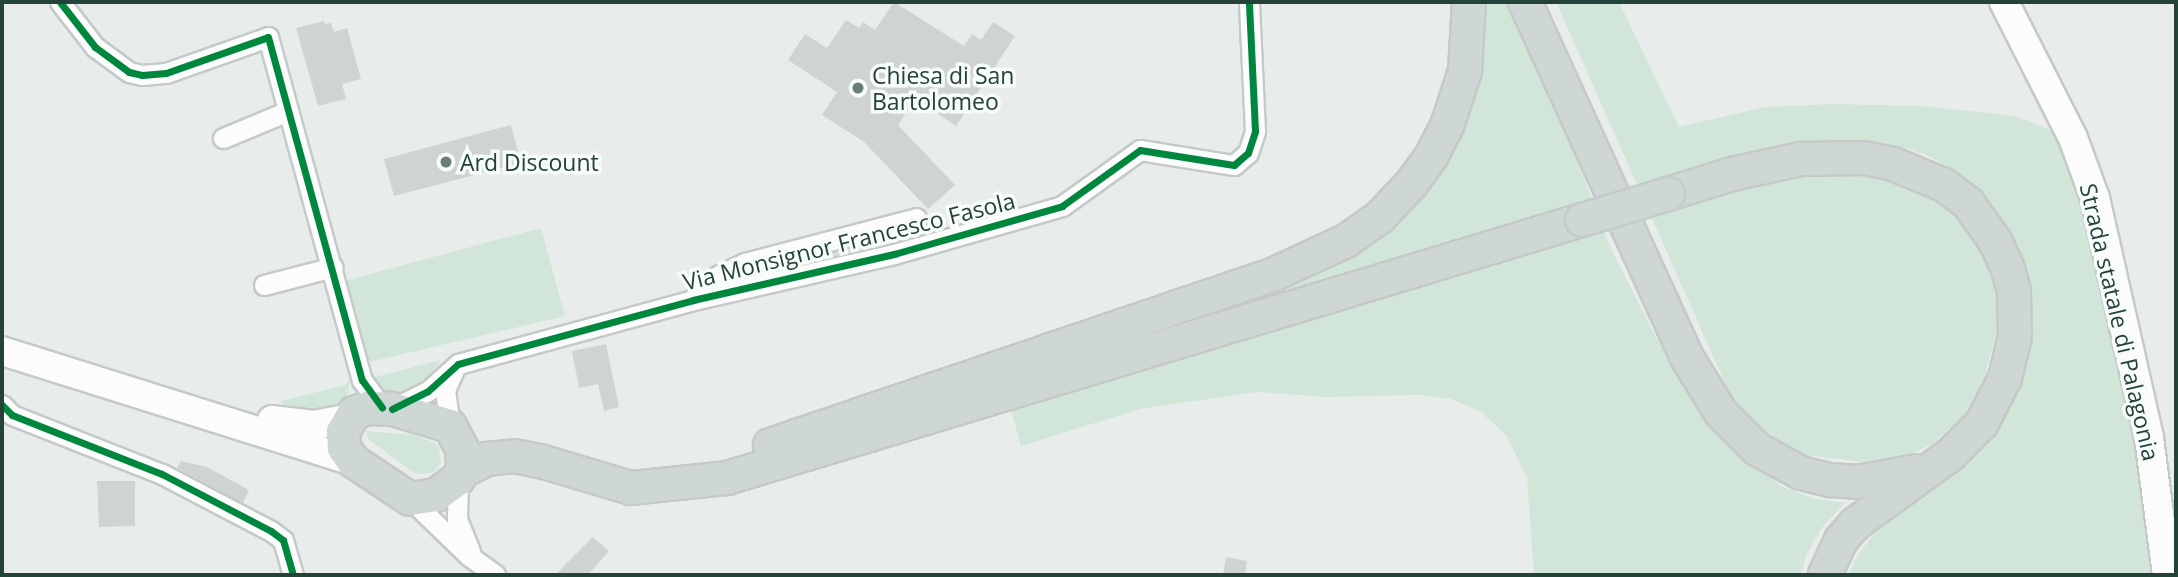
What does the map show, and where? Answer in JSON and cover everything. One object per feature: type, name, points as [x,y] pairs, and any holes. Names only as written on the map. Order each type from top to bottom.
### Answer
[{"type":"main road","points":[[601,472],[665,471],[711,465],[1272,275],[1346,241],[1380,216],[1412,183],[1431,157],[1448,123],[1465,71],[1469,2]]},
{"type":"main road","points":[[1525,2],[1686,356],[1710,397],[1739,433],[1779,462],[1801,473],[1830,480],[1857,482],[1903,476],[1950,455]]},
{"type":"main road","name":"Strada statale di Palagonia","points":[[2004,2],[2057,105],[2095,198],[2149,438],[2167,575]]},
{"type":"main road","points":[[2,351],[353,461],[410,499],[436,495],[487,459],[514,456],[540,461],[613,485],[631,488],[657,486],[727,478],[1668,194],[1776,164],[1801,159],[1843,157],[1883,162],[1918,172],[1944,185],[1968,203],[1995,241],[2008,269],[2014,291],[2015,336],[2005,378],[1982,423],[1950,455],[1855,524],[1840,540],[1825,575]]},
{"type":"main road","points":[[122,387],[300,425],[370,412],[526,445],[601,472],[657,486]]},
{"type":"main road","points":[[353,461],[342,440],[370,412]]},
{"type":"main road","points":[[452,428],[462,449],[461,475]]},
{"type":"street","points":[[60,2],[95,47],[129,72],[142,75],[166,73],[268,37],[333,267],[370,412]]},
{"type":"street","name":"Via Monsignor Francesco Fasola","points":[[458,364],[692,300],[894,254],[1062,206],[1140,150],[1234,164],[1248,153],[1255,131],[1249,2]]},
{"type":"street","points":[[223,138],[288,111]]},
{"type":"street","points":[[692,300],[719,275],[745,263],[916,218]]},
{"type":"street","points":[[264,285],[333,267]]},
{"type":"street","points":[[2,351],[2,357]]},
{"type":"street","points":[[355,355],[370,412]]},
{"type":"street","points":[[370,412],[428,391],[458,364]]},
{"type":"street","points":[[452,428],[445,390],[458,364]]},
{"type":"street","points":[[2,405],[12,415],[162,474],[271,531],[283,540],[293,575]]},
{"type":"street","points":[[461,475],[455,505],[460,531],[480,563]]},
{"type":"street","points":[[410,499],[468,555],[496,575]]},
{"type":"green space","points":[[1480,2],[1509,2],[1584,178],[1608,242],[1652,330],[1689,394],[1717,433],[1781,486],[1811,498],[1845,503],[1824,525],[1806,555],[1801,575],[1534,575],[1527,478],[1507,436],[1481,412],[1451,399],[1419,395],[1326,397],[1258,392],[1140,409],[1021,446],[1010,406],[1009,379],[1412,199]]},
{"type":"green space","points":[[1556,2],[1619,2],[1679,127],[1765,107],[1830,104],[1922,106],[2015,116],[2065,136],[2112,299],[2158,575],[1849,575],[1855,559],[1873,535],[1961,468],[1985,445],[2007,413],[2027,353],[2030,326],[2011,243],[1994,212],[1953,170],[1927,155],[1898,146],[1863,142],[1815,142],[1766,149],[1662,178],[1668,194],[1683,201],[1790,175],[1853,172],[1884,178],[1911,186],[1950,210],[1982,251],[1994,277],[1999,323],[1985,375],[1965,414],[1932,444],[1913,453],[1865,462],[1805,455],[1767,433],[1746,414],[1728,390]]},
{"type":"green space","points":[[935,218],[938,235],[831,262],[826,247]]},
{"type":"green space","points":[[541,228],[565,316],[365,363],[344,281]]},
{"type":"green space","points":[[819,250],[823,264],[730,283],[729,278]]},
{"type":"green space","points":[[441,360],[423,385],[401,396],[388,394],[371,378]]},
{"type":"green space","points":[[350,378],[347,399],[333,412],[289,413],[281,401],[345,385]]},
{"type":"green space","points":[[366,431],[413,435],[433,442],[439,448],[441,463],[432,473],[416,474],[368,439]]},
{"type":"building","points":[[894,2],[964,46],[972,34],[981,40],[993,22],[1015,36],[956,126],[915,99],[898,125],[955,185],[928,209],[864,142],[822,115],[837,92],[788,60],[805,34],[827,48],[846,20],[859,28],[863,22],[875,30]]},
{"type":"building","points":[[324,21],[325,24],[331,23],[334,32],[347,28],[361,79],[342,84],[346,99],[318,106],[296,28]]},
{"type":"building","points":[[511,125],[521,163],[394,196],[384,159]]},
{"type":"building","points":[[606,344],[619,407],[604,411],[598,384],[579,388],[572,351]]},
{"type":"building","points":[[181,461],[207,467],[249,490],[243,503],[177,468]]},
{"type":"building","points":[[97,481],[135,481],[135,526],[99,527]]},
{"type":"building","points":[[593,537],[609,551],[588,575],[555,575]]},
{"type":"building","points":[[1226,557],[1247,561],[1245,575],[1223,575]]},
{"type":"cycle path","points":[[60,2],[95,47],[129,72],[142,75],[166,73],[268,37],[362,380],[382,408]]},
{"type":"cycle path","points":[[392,409],[428,391],[458,364],[693,300],[894,254],[1062,206],[1140,150],[1234,165],[1248,153],[1255,131],[1249,2]]},
{"type":"cycle path","points":[[2,405],[12,415],[162,474],[271,531],[283,540],[293,575]]},
{"type":"place","name":"Chiesa di San Bartolomeo","points":[[858,88]]},
{"type":"place","name":"Ard Discount","points":[[446,162]]}]
